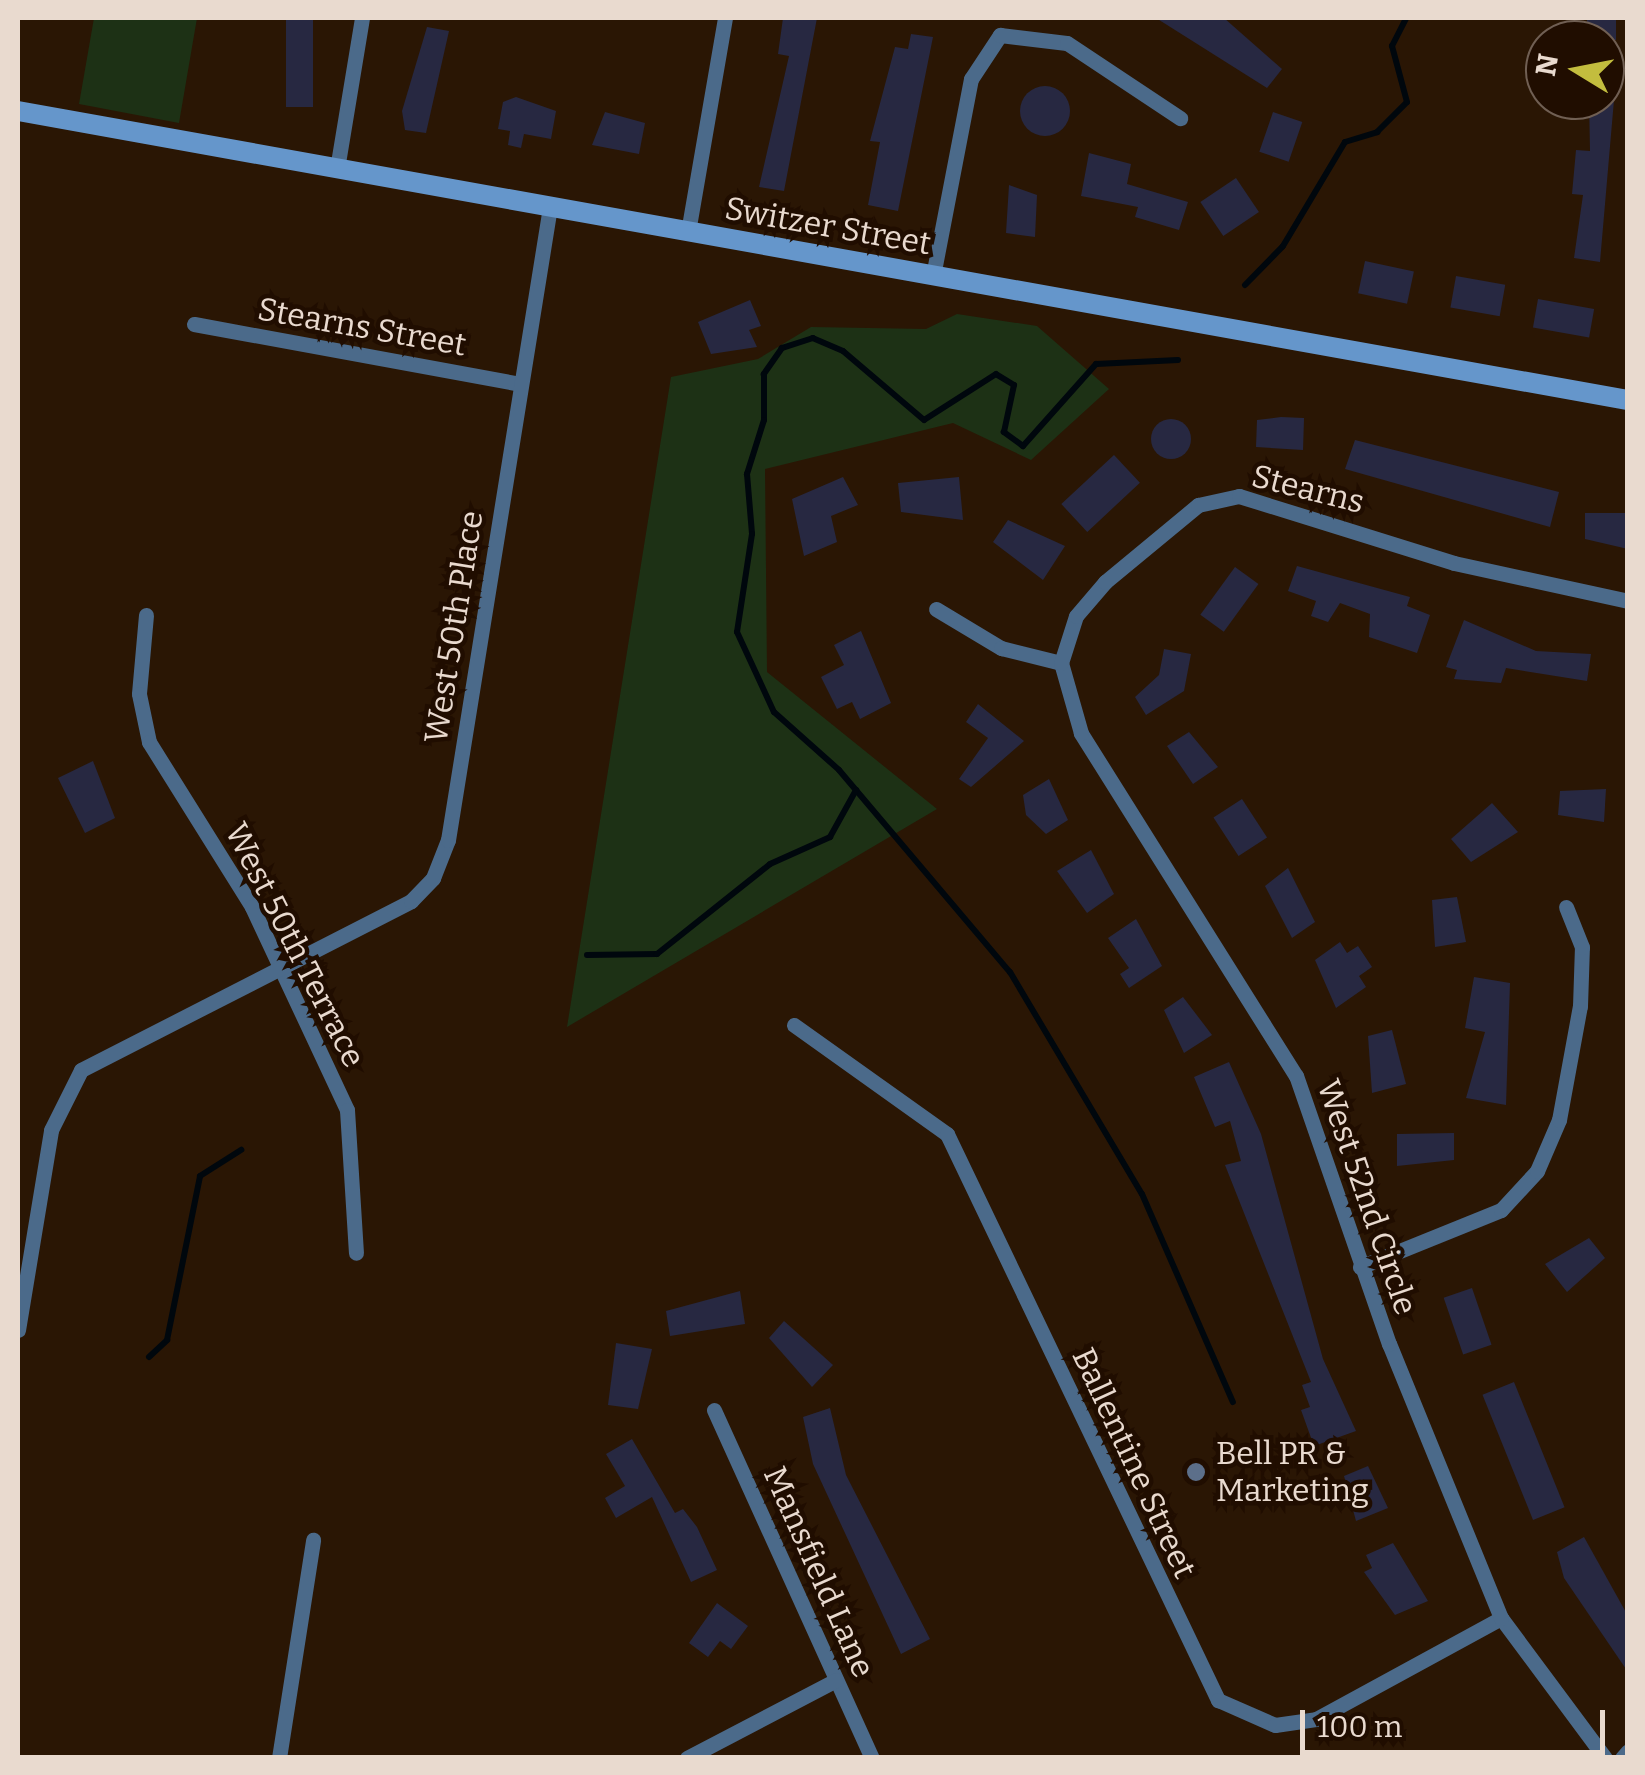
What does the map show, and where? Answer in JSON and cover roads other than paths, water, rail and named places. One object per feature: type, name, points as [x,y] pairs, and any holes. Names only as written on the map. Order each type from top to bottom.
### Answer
[{"type":"street","points":[[337,168],[362,18]]},
{"type":"street","points":[[688,232],[724,18]]},
{"type":"street","points":[[933,276],[983,48],[1022,34],[1067,44],[1180,118]]},
{"type":"street","name":"Switzer Street","points":[[18,111],[1628,400]]},
{"type":"street","name":"West 50th Place","points":[[18,1330],[51,1130],[68,1085],[100,1054],[411,901],[433,878],[448,840],[550,207]]},
{"type":"street","name":"Stearns Street","points":[[194,324],[520,384]]},
{"type":"street","name":"Stearns","points":[[1061,662],[1076,616],[1105,582],[1198,505],[1239,496],[1454,562],[1628,602]]},
{"type":"street","points":[[936,609],[1001,648],[1061,662]]},
{"type":"street","name":"West 50th Terrace","points":[[146,615],[139,694],[150,742],[280,966],[348,1110],[356,1254]]},
{"type":"street","name":"West 52nd Circle","points":[[1061,662],[1081,732],[1289,1061],[1360,1267],[1501,1618],[1605,1758]]},
{"type":"street","points":[[1360,1267],[1501,1210],[1537,1171],[1564,1101],[1580,1006],[1582,947],[1566,907]]},
{"type":"street","name":"Ballentine Street","points":[[794,1025],[947,1134],[1218,1700],[1275,1725],[1316,1719],[1501,1618]]},
{"type":"street","name":"Mansfield Lane","points":[[714,1410],[872,1758]]},
{"type":"street","points":[[279,1758],[313,1540]]},
{"type":"street","points":[[687,1758],[836,1680]]},
{"type":"street","points":[[1622,1758],[1628,1751]]},
{"type":"waterway","points":[[1245,285],[1283,246],[1345,142],[1377,132],[1407,102],[1392,46],[1406,18]]},
{"type":"waterway","points":[[1178,360],[1096,364],[1023,446],[1004,432],[1014,385],[996,374],[924,420],[843,351],[813,338],[782,348],[764,374],[764,420],[747,474],[752,534],[737,632],[774,712],[839,770],[1010,972],[1142,1194],[1233,1402]]},
{"type":"waterway","points":[[587,955],[657,954],[770,864],[830,837],[856,790]]},
{"type":"waterway","points":[[149,1357],[167,1340],[200,1176],[241,1150]]},
{"type":"place","name":"Bell PR & Marketing","points":[[1196,1472]]}]
